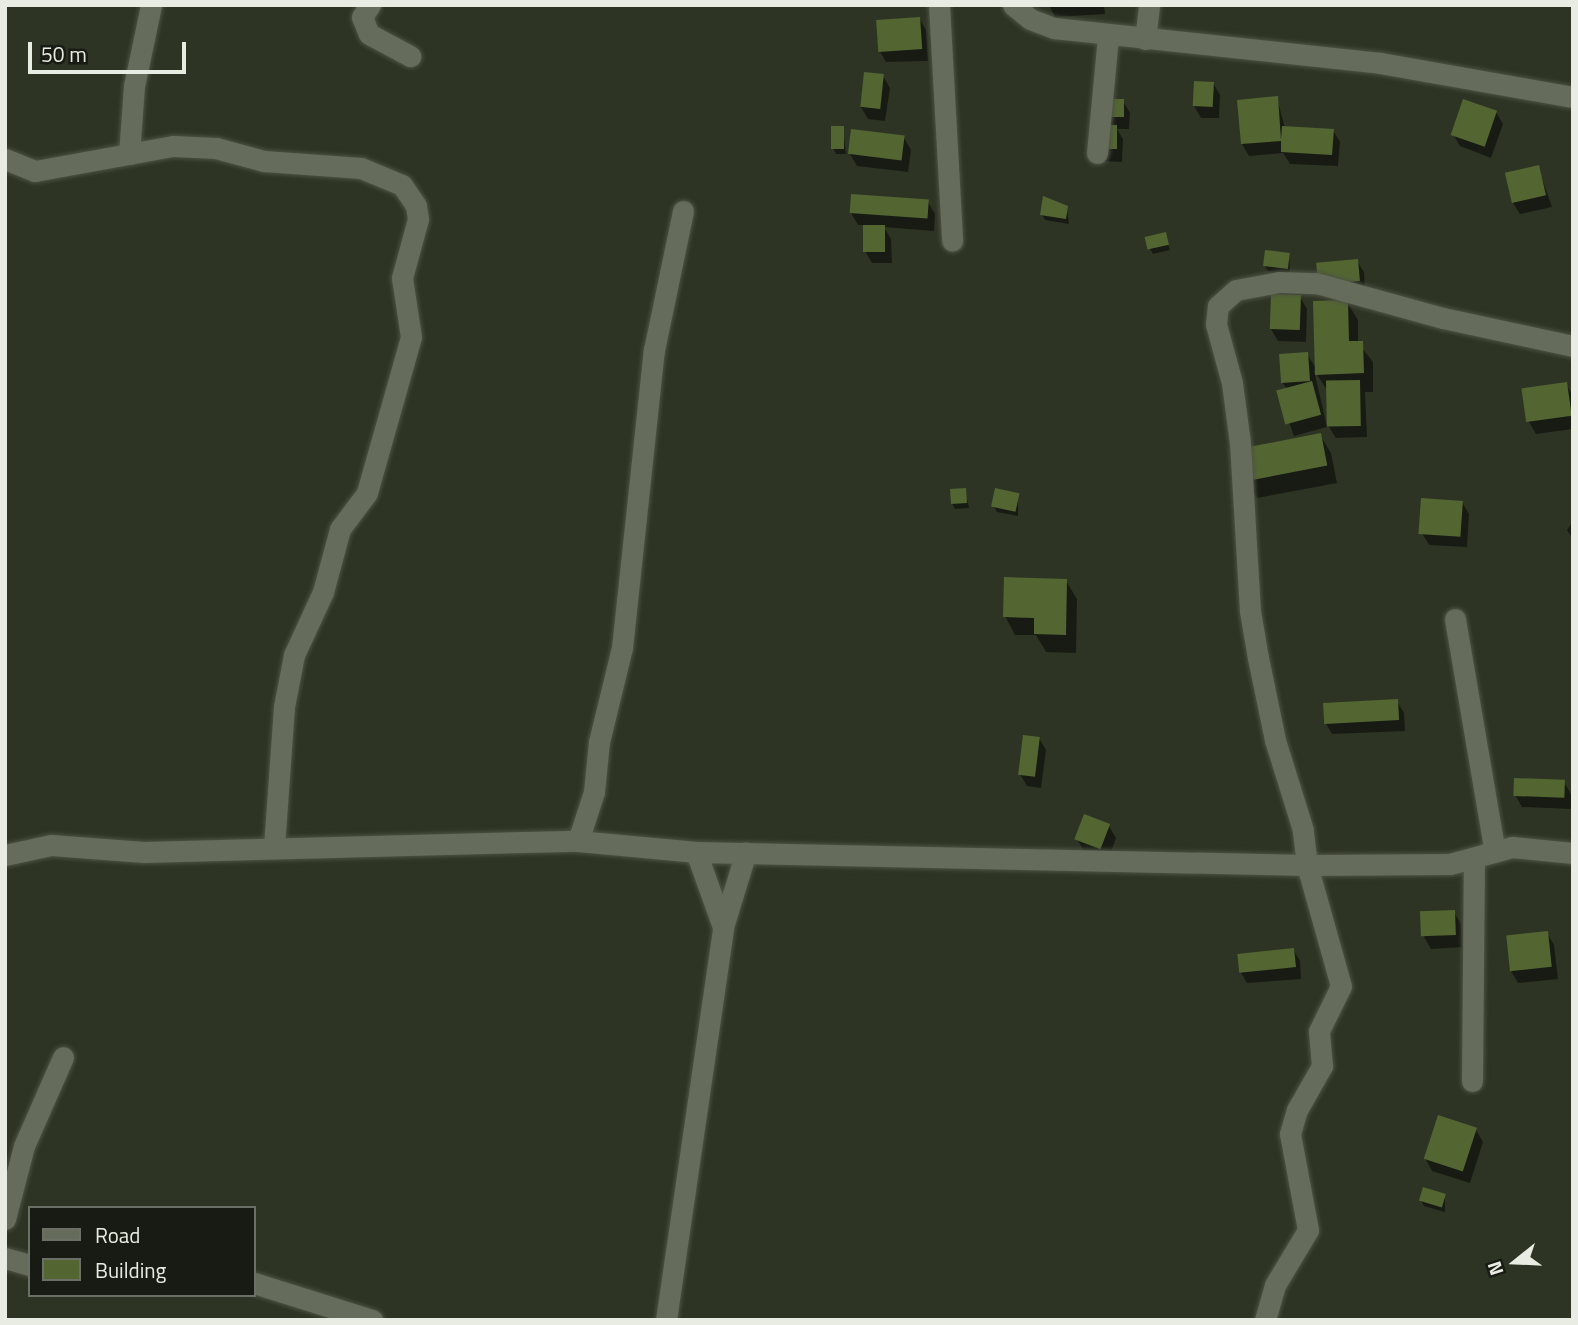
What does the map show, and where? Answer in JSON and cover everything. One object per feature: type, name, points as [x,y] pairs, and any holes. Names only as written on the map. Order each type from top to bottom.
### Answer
[{"type":"street","points":[[129,154],[134,86],[151,5]]},
{"type":"street","points":[[370,5],[362,17],[369,34],[410,55]]},
{"type":"street","points":[[939,5],[952,241]]},
{"type":"street","points":[[1013,5],[1030,19],[1054,29],[1108,37],[1380,63],[1573,97]]},
{"type":"street","points":[[1145,39],[1149,5]]},
{"type":"street","points":[[1097,153],[1108,37]]},
{"type":"street","points":[[5,159],[35,171],[188,146],[264,161],[361,168],[402,185],[416,206],[418,219],[402,278],[411,337],[367,493],[340,529],[323,592],[294,655],[284,707],[274,846]]},
{"type":"street","points":[[578,841],[594,792],[599,742],[622,648],[650,377],[666,279],[683,211]]},
{"type":"street","points":[[1265,1320],[1275,1285],[1308,1230],[1290,1134],[1297,1110],[1322,1066],[1319,1031],[1341,986],[1307,865],[1303,830],[1275,740],[1254,634],[1240,443],[1232,383],[1216,324],[1217,306],[1236,290],[1279,282],[1316,283],[1443,318],[1573,346]]},
{"type":"street","points":[[1455,619],[1495,852]]},
{"type":"street","points":[[5,855],[51,845],[144,852],[274,846],[578,841],[696,852],[1307,865],[1474,860],[1495,852],[1531,846],[1573,853]]},
{"type":"street","points":[[696,852],[723,927]]},
{"type":"street","points":[[666,1320],[723,927],[746,852]]},
{"type":"street","points":[[1472,1081],[1474,860]]},
{"type":"street","points":[[5,1219],[24,1146],[62,1057]]},
{"type":"street","points":[[5,1258],[28,1264]]},
{"type":"street","points":[[256,1284],[372,1320]]},
{"type":"building","points":[[920,17],[922,49],[878,52],[876,20]]},
{"type":"building","points":[[864,72],[884,74],[880,109],[860,107]]},
{"type":"building","points":[[1194,81],[1214,82],[1213,107],[1193,106]]},
{"type":"building","points":[[1278,96],[1281,140],[1282,126],[1334,129],[1332,155],[1281,152],[1281,141],[1241,144],[1237,100]]},
{"type":"building","points":[[1093,99],[1124,99],[1124,117],[1093,117]]},
{"type":"building","points":[[1463,99],[1497,111],[1485,147],[1451,135]]},
{"type":"building","points":[[1093,125],[1117,125],[1117,149],[1093,149]]},
{"type":"building","points":[[831,126],[844,126],[844,149],[831,149]]},
{"type":"building","points":[[851,129],[905,136],[902,160],[848,154]]},
{"type":"building","points":[[1539,165],[1546,195],[1512,203],[1505,173]]},
{"type":"building","points":[[851,194],[929,199],[927,218],[850,213]]},
{"type":"building","points":[[1043,196],[1068,206],[1066,219],[1040,215]]},
{"type":"building","points":[[863,225],[885,225],[885,252],[863,252]]},
{"type":"building","points":[[1166,232],[1169,245],[1147,250],[1145,237]]},
{"type":"building","points":[[1265,250],[1290,253],[1288,269],[1263,266]]},
{"type":"building","points":[[1358,259],[1360,281],[1318,285],[1316,263]]},
{"type":"building","points":[[1271,294],[1301,295],[1300,330],[1270,329]]},
{"type":"building","points":[[1348,300],[1349,341],[1363,341],[1364,373],[1315,375],[1313,301]]},
{"type":"building","points":[[1308,352],[1310,381],[1281,383],[1279,354]]},
{"type":"building","points":[[1360,380],[1361,426],[1327,427],[1326,381]]},
{"type":"building","points":[[1312,381],[1321,415],[1285,424],[1276,391]]},
{"type":"building","points":[[1567,382],[1572,416],[1526,422],[1521,388]]},
{"type":"building","points":[[1321,433],[1327,465],[1246,481],[1240,449]]},
{"type":"building","points":[[966,488],[967,503],[951,504],[950,489]]},
{"type":"building","points":[[995,488],[1019,493],[1016,512],[991,507]]},
{"type":"building","points":[[1421,498],[1463,501],[1460,537],[1418,534]]},
{"type":"building","points":[[1004,577],[1067,579],[1066,635],[1034,634],[1034,618],[1003,617]]},
{"type":"building","points":[[1398,699],[1399,720],[1324,724],[1323,703]]},
{"type":"building","points":[[1023,735],[1040,737],[1035,777],[1018,775]]},
{"type":"building","points":[[1514,778],[1565,780],[1564,798],[1513,796]]},
{"type":"building","points":[[1084,814],[1110,824],[1100,849],[1074,839]]},
{"type":"building","points":[[1455,910],[1456,935],[1421,936],[1420,911]]},
{"type":"building","points":[[1548,931],[1552,967],[1510,971],[1506,935]]},
{"type":"building","points":[[1294,948],[1296,967],[1239,973],[1237,954]]},
{"type":"building","points":[[1438,1115],[1477,1128],[1463,1171],[1424,1159]]},
{"type":"building","points":[[1423,1187],[1446,1194],[1442,1207],[1419,1200]]}]
